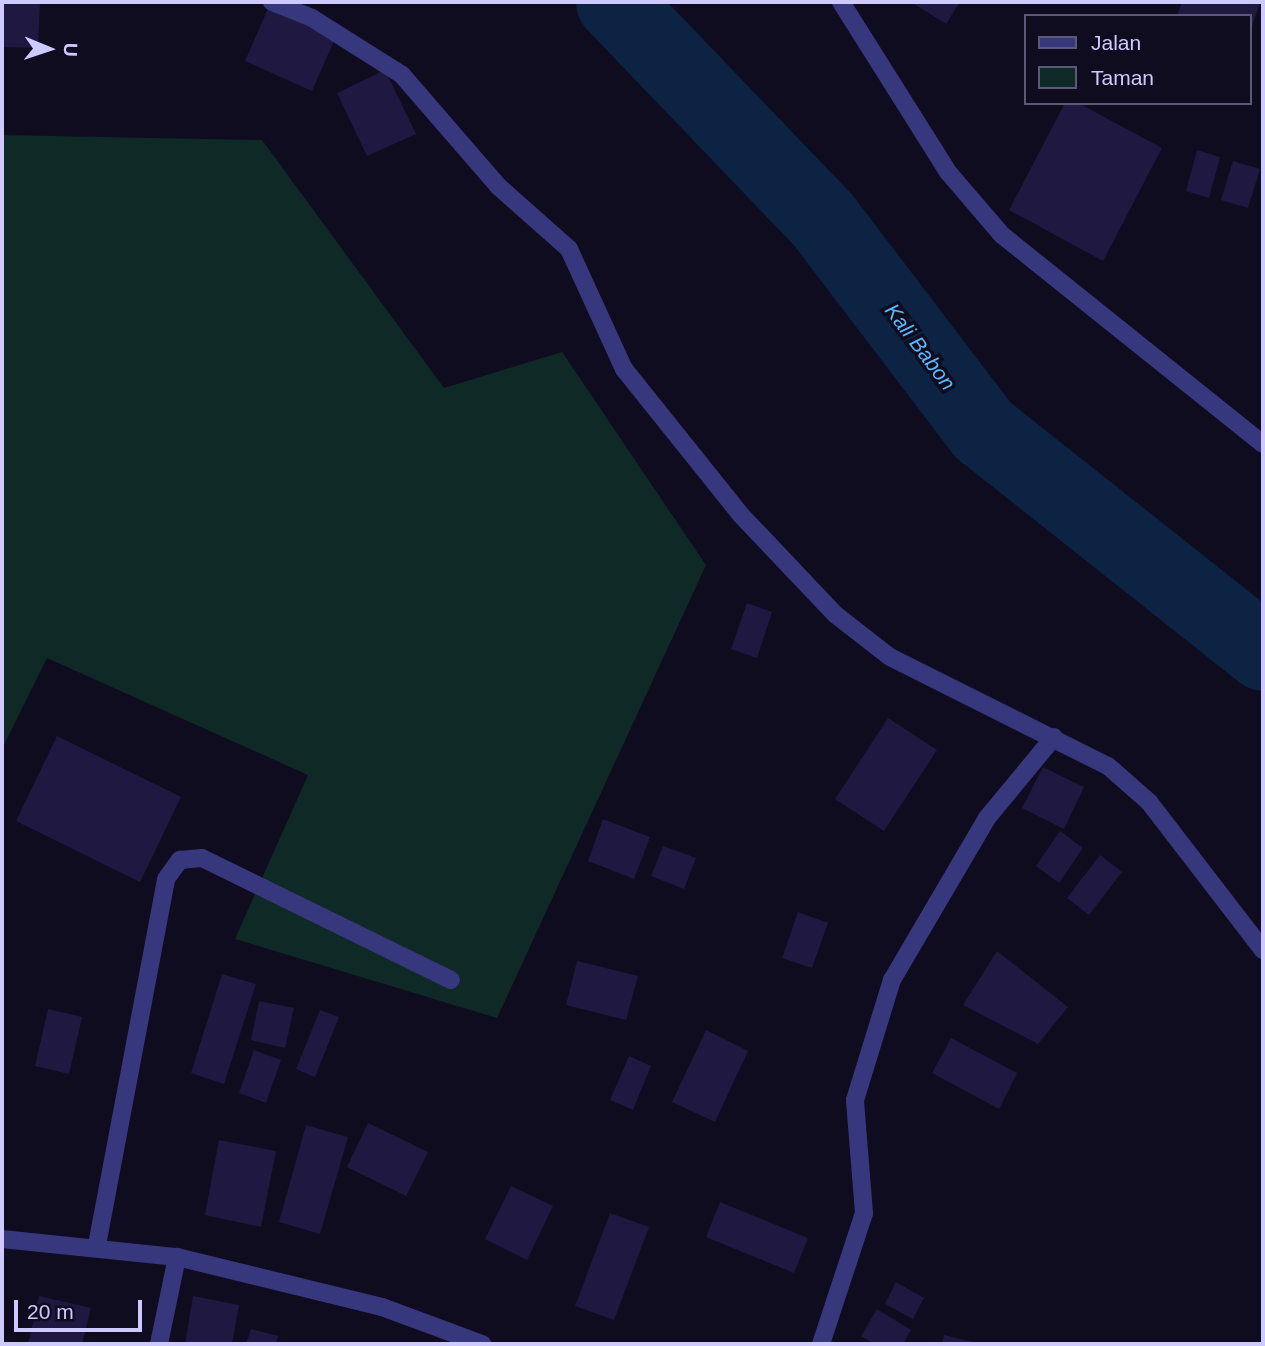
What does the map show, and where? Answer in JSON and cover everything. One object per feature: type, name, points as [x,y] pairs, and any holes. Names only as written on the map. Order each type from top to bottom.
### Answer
[{"type":"street","points":[[272,2],[312,18],[402,75],[498,186],[569,248],[624,369],[740,514],[836,615],[890,657],[1108,766],[1149,802],[1263,950]]},
{"type":"street","points":[[841,2],[948,172],[1002,235],[1263,443]]},
{"type":"street","points":[[821,1344],[864,1213],[855,1100],[892,980],[987,818],[1054,737]]},
{"type":"street","points":[[97,1245],[166,879],[180,860],[202,858],[451,980]]},
{"type":"street","points":[[2,1239],[97,1245],[177,1257],[382,1307],[482,1344]]},
{"type":"street","points":[[159,1344],[177,1257]]},
{"type":"green space","points":[[2,135],[262,140],[444,388],[562,352],[706,565],[497,1018],[235,939],[308,775],[47,658],[2,749]]},
{"type":"building","points":[[2,2],[40,2],[38,48],[2,47]]},
{"type":"building","points":[[911,2],[960,2],[946,24]]},
{"type":"building","points":[[1182,2],[1260,2],[1251,30],[1251,14],[1178,14]]},
{"type":"building","points":[[270,4],[337,34],[312,91],[245,61]]},
{"type":"building","points":[[385,70],[416,134],[367,156],[337,93]]},
{"type":"building","points":[[1064,105],[1082,105],[1162,148],[1103,261],[1009,210]]},
{"type":"building","points":[[1197,150],[1220,157],[1209,198],[1186,191]]},
{"type":"building","points":[[1233,161],[1260,169],[1248,208],[1221,200]]},
{"type":"building","points":[[747,603],[772,612],[757,658],[731,649]]},
{"type":"building","points":[[888,718],[937,750],[884,831],[835,799]]},
{"type":"building","points":[[57,736],[181,797],[140,882],[16,821]]},
{"type":"building","points":[[1043,767],[1084,787],[1064,829],[1022,808]]},
{"type":"building","points":[[603,819],[650,837],[634,879],[588,861]]},
{"type":"building","points":[[1060,831],[1083,848],[1059,883],[1036,866]]},
{"type":"building","points":[[663,846],[696,858],[684,889],[651,876]]},
{"type":"building","points":[[1100,855],[1122,872],[1089,915],[1067,898]]},
{"type":"building","points":[[798,912],[828,923],[812,968],[782,958]]},
{"type":"building","points":[[997,951],[1068,1007],[1038,1044],[963,1005]]},
{"type":"building","points":[[577,961],[638,976],[626,1020],[566,1005]]},
{"type":"building","points":[[222,974],[256,984],[224,1084],[191,1073]]},
{"type":"building","points":[[259,1001],[294,1008],[285,1048],[251,1040]]},
{"type":"building","points":[[48,1009],[82,1017],[69,1074],[35,1066]]},
{"type":"building","points":[[320,1010],[339,1017],[315,1077],[296,1069]]},
{"type":"building","points":[[706,1030],[748,1051],[715,1122],[672,1102]]},
{"type":"building","points":[[951,1038],[1017,1073],[999,1109],[932,1073]]},
{"type":"building","points":[[254,1050],[281,1060],[266,1103],[239,1093]]},
{"type":"building","points":[[629,1056],[651,1066],[633,1110],[610,1100]]},
{"type":"building","points":[[368,1123],[428,1152],[406,1196],[347,1167]]},
{"type":"building","points":[[306,1125],[348,1137],[320,1234],[279,1222]]},
{"type":"building","points":[[219,1140],[276,1151],[261,1227],[205,1215]]},
{"type":"building","points":[[511,1186],[553,1206],[527,1260],[485,1239]]},
{"type":"building","points":[[720,1202],[808,1238],[794,1273],[706,1237]]},
{"type":"building","points":[[610,1213],[649,1227],[614,1320],[575,1306]]},
{"type":"building","points":[[896,1282],[924,1298],[913,1319],[885,1304]]},
{"type":"building","points":[[39,1296],[91,1308],[82,1344],[28,1344]]},
{"type":"building","points":[[193,1296],[239,1305],[232,1344],[185,1344]]},
{"type":"building","points":[[877,1309],[911,1330],[903,1344],[874,1344],[861,1336]]},
{"type":"building","points":[[251,1329],[278,1336],[276,1344],[246,1344]]},
{"type":"building","points":[[944,1335],[977,1343],[942,1344]]},
{"type":"waterway","name":"Kali Babon","points":[[614,2],[823,220],[982,429],[1263,652]]}]
